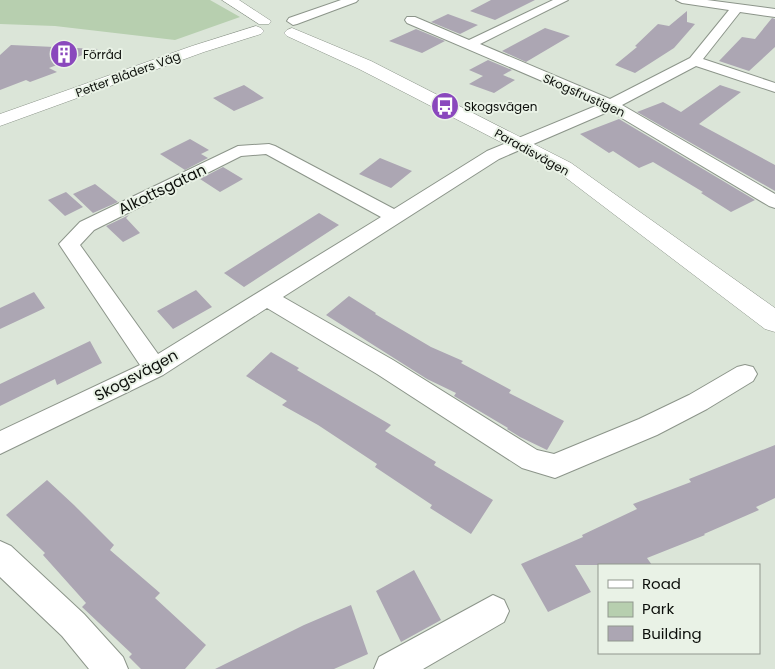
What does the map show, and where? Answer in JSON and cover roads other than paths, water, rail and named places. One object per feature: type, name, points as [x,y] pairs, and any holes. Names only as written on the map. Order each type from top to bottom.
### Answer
[{"type":"street","name":"Paradisvägen","points":[[229,0],[276,30],[365,65],[564,167],[775,322]]},
{"type":"street","points":[[276,30],[352,0]]},
{"type":"street","points":[[468,45],[562,0]]},
{"type":"street","points":[[682,0],[775,13]]},
{"type":"street","name":"Skogsvägen","points":[[0,443],[155,368],[492,155],[611,105],[695,60],[737,8]]},
{"type":"street","name":"Skogsfrustigen","points":[[411,20],[611,105],[775,202]]},
{"type":"street","name":"Petter Blåders Väg","points":[[0,120],[198,49],[276,30]]},
{"type":"street","points":[[695,60],[775,88]]},
{"type":"street","name":"Alkottsgatan","points":[[155,368],[69,244],[87,226],[238,151],[269,149],[396,217]]},
{"type":"street","points":[[267,298],[385,366],[531,460],[555,466],[698,402],[745,374]]},
{"type":"street","points":[[0,556],[73,625],[110,669]]},
{"type":"street","points":[[391,669],[493,611]]},
{"type":"place","name":"Förråd","points":[[64,54]]},
{"type":"place","name":"Skogsvägen","points":[[445,106]]}]
